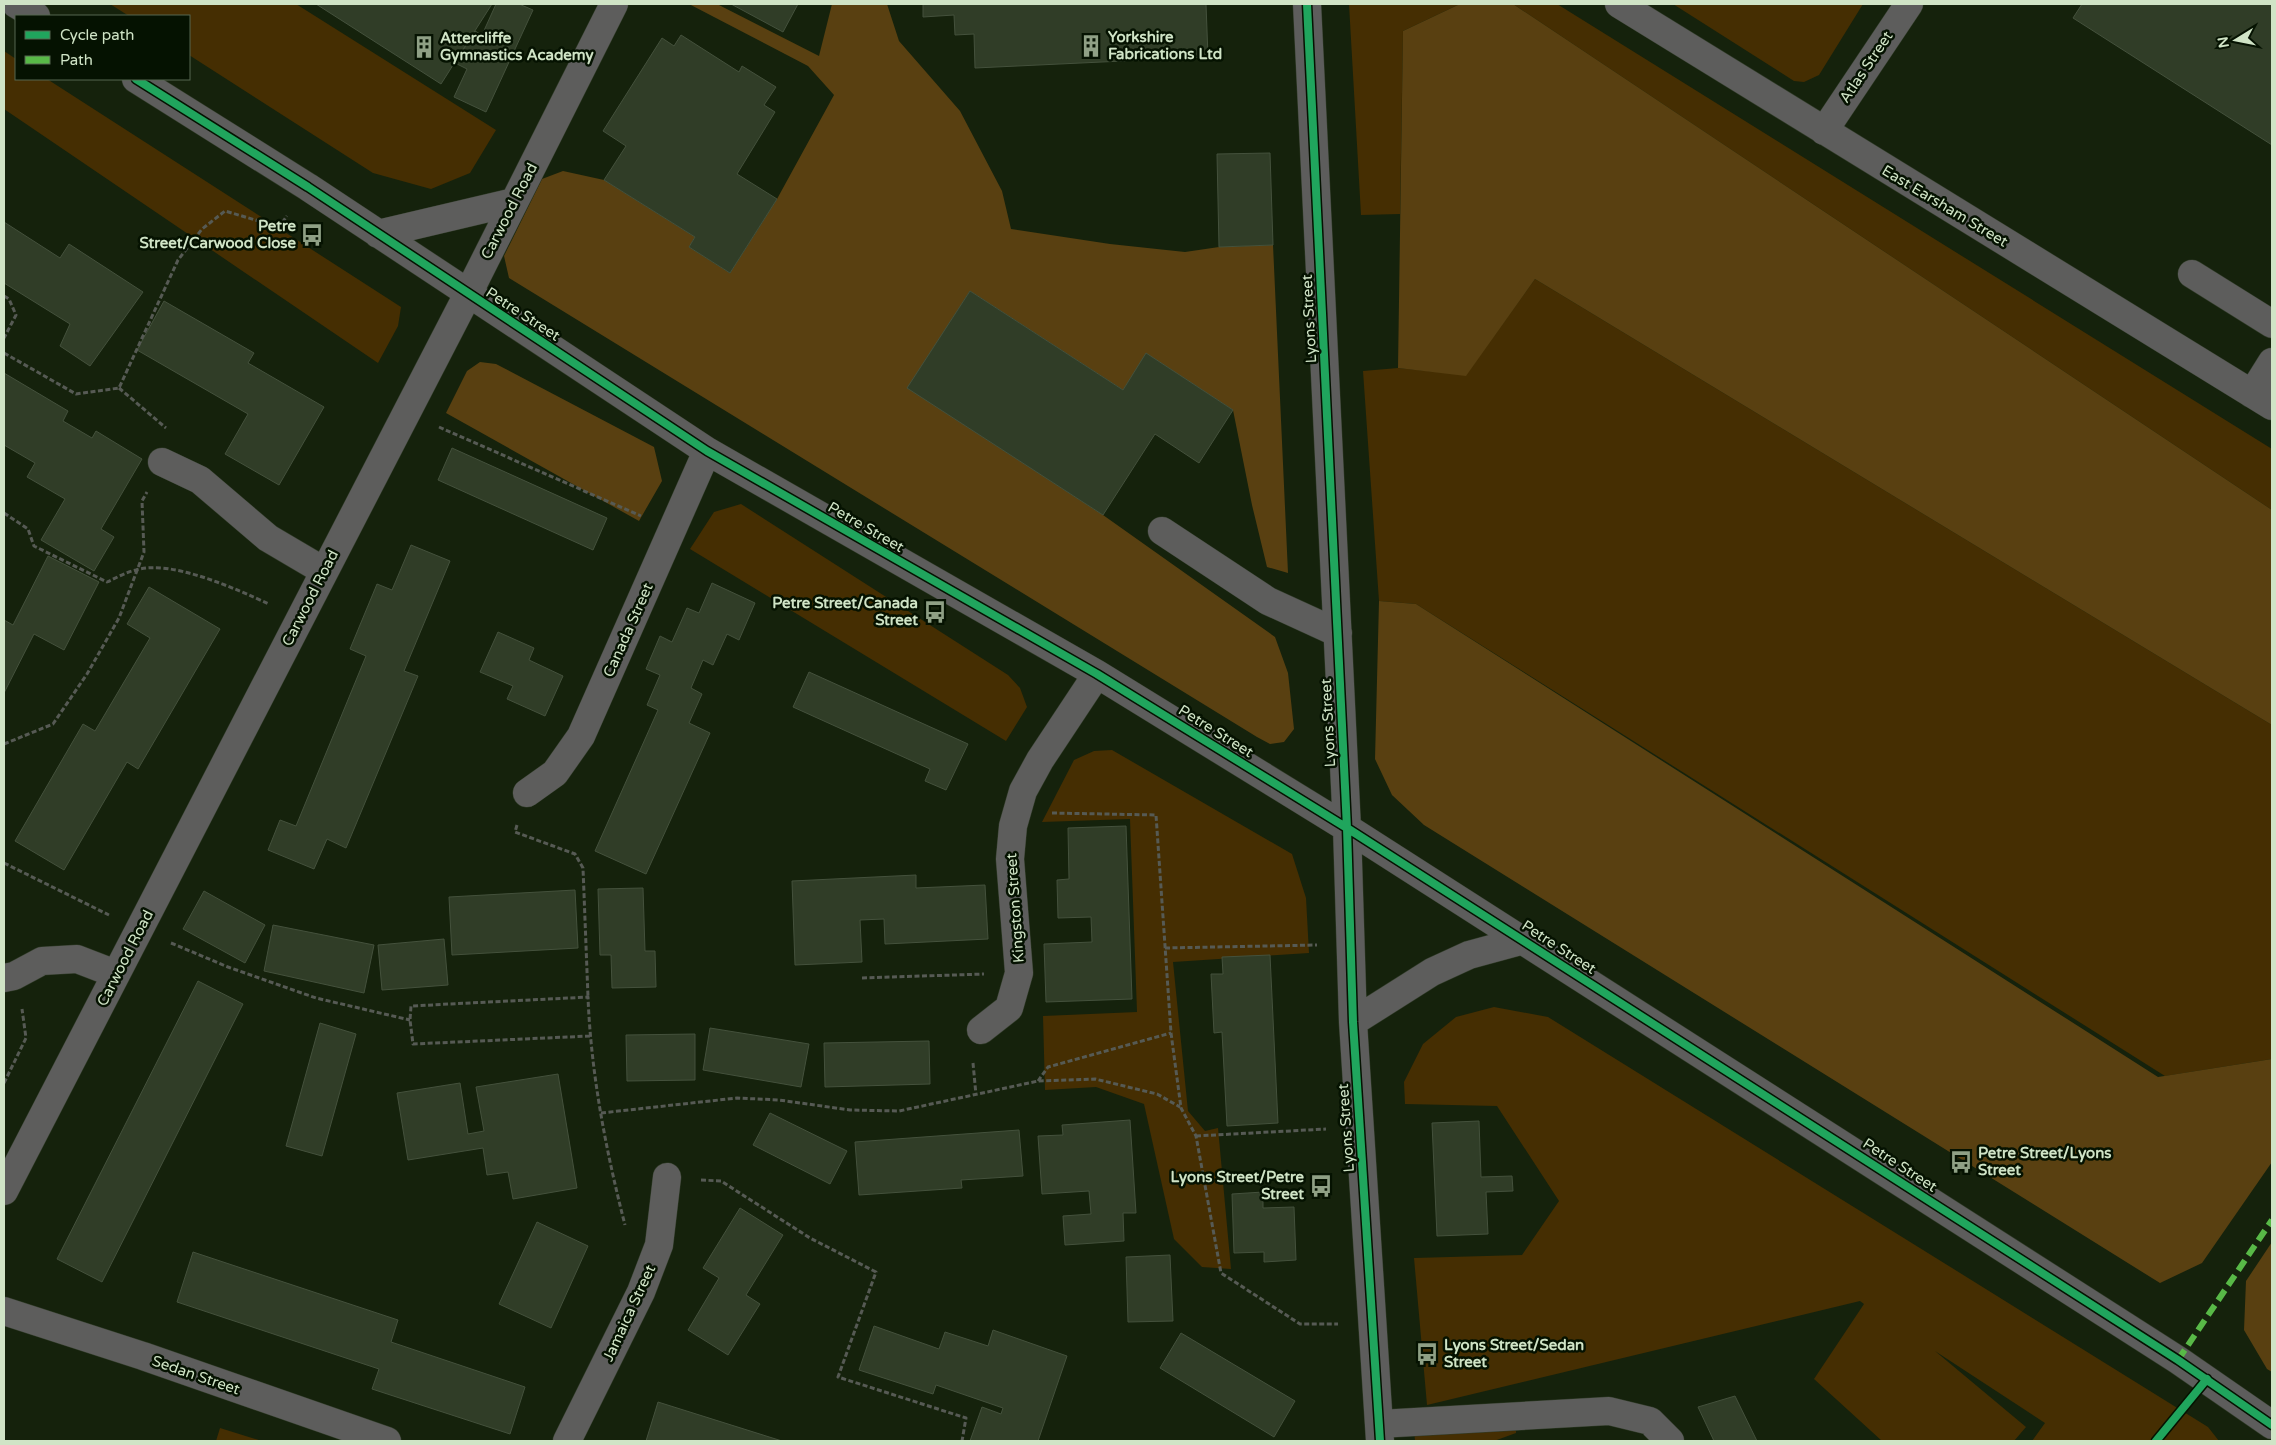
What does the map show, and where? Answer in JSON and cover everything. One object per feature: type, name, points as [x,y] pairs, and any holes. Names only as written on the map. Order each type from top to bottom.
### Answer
[{"type":"street","points":[[16,4],[34,15]]},
{"type":"street","name":"Carwood Road","points":[[4,1191],[468,294],[614,4]]},
{"type":"street","name":"Lyons Street","points":[[1307,4],[1347,828],[1353,1022],[1380,1433]]},
{"type":"street","name":"East Earsham Street","points":[[1619,4],[2262,400]]},
{"type":"street","name":"Atlas Street","points":[[1824,131],[1909,4]]},
{"type":"street","name":"Petre Street","points":[[138,80],[308,187],[707,451],[1097,674],[1347,828],[2178,1360],[2272,1424]]},
{"type":"street","points":[[378,234],[514,202]]},
{"type":"street","points":[[2192,274],[2272,324]]},
{"type":"street","points":[[2262,400],[2272,362]]},
{"type":"street","name":"Canada Street","points":[[527,793],[555,773],[581,736],[707,451]]},
{"type":"street","points":[[162,462],[200,480],[268,538],[324,571]]},
{"type":"street","points":[[1162,531],[1268,601],[1338,633]]},
{"type":"street","name":"Kingston Street","points":[[981,1030],[1009,1008],[1019,973],[1010,859],[1016,812],[1023,791],[1040,760],[1097,674]]},
{"type":"street","name":"Petre Street","points":[[1353,1022],[1432,972],[1469,955],[1524,940]]},
{"type":"street","points":[[9,977],[42,961],[77,958],[116,974]]},
{"type":"street","name":"Jamaica Street","points":[[567,1441],[642,1292],[659,1245],[667,1177]]},
{"type":"street","name":"Sedan Street","points":[[4,1311],[143,1356],[387,1441]]},
{"type":"street","points":[[1380,1433],[1608,1411],[1650,1421],[1670,1441]]},
{"type":"path","points":[[119,388],[178,260],[202,229],[226,211],[278,227],[308,187]]},
{"type":"path","points":[[4,296],[9,299],[16,315],[4,338]]},
{"type":"path","points":[[4,353],[76,394],[119,388],[174,434],[142,502],[144,552],[119,618],[87,674],[53,724],[4,744]]},
{"type":"path","points":[[406,412],[672,530]]},
{"type":"path","points":[[4,513],[28,529],[34,546],[107,582],[137,569],[172,568],[237,589],[300,618]]},
{"type":"path","points":[[527,793],[515,832],[575,854],[584,868],[590,1036],[601,1113],[626,1230]]},
{"type":"path","points":[[1016,812],[1156,815],[1172,1033],[1181,1108],[1196,1136],[1220,1273],[1300,1324],[1373,1324]]},
{"type":"path","points":[[4,863],[139,930],[228,967],[316,998],[410,1020]]},
{"type":"path","points":[[1165,948],[1351,944]]},
{"type":"path","points":[[862,978],[1019,973]]},
{"type":"path","points":[[4,1083],[26,1038],[22,1006],[9,977]]},
{"type":"path","points":[[588,997],[410,1006],[410,1020],[413,1044],[590,1036]]},
{"type":"path","points":[[1038,1082],[1048,1067],[1172,1033]]},
{"type":"path","points":[[601,1113],[737,1098],[779,1100],[850,1110],[899,1111],[1038,1082],[1095,1079],[1157,1094],[1181,1108]]},
{"type":"path","points":[[1196,1136],[1360,1127]]},
{"type":"path","points":[[667,1177],[721,1182],[810,1238],[876,1272],[838,1377],[966,1418],[962,1441]]},
{"type":"shaded area","points":[[110,4],[296,4],[496,130],[470,173],[431,189],[373,173],[190,56],[190,15],[127,15]]},
{"type":"shaded area","points":[[689,4],[717,4],[819,56],[832,4],[887,4],[899,41],[960,111],[1002,191],[1011,229],[1110,244],[1185,252],[1219,247],[1273,245],[1288,573],[1267,567],[1252,505],[1233,410],[1147,354],[1123,390],[970,291],[908,388],[1103,515],[1275,637],[1288,673],[1294,729],[1284,742],[1270,744],[1257,737],[509,278],[504,256],[542,179],[563,171],[604,180],[695,237],[689,247],[730,273],[777,199],[834,95],[808,66]]},
{"type":"shaded area","points":[[1349,4],[1460,4],[1403,31],[1400,214],[1361,215]]},
{"type":"shaded area","points":[[1460,4],[1513,4],[2272,510],[2272,725],[1535,279],[1466,376],[1398,368],[1403,31]]},
{"type":"shaded area","points":[[1513,4],[1557,4],[2272,449],[2272,510]]},
{"type":"shaded area","points":[[1673,4],[1863,4],[1819,75],[1804,82],[1794,81]]},
{"type":"shaded area","points":[[4,51],[15,58],[15,80],[49,80],[401,307],[398,326],[378,363],[4,109]]},
{"type":"shaded area","points":[[1535,279],[2272,725],[2272,1059],[2165,1076],[1416,604],[1379,601],[1363,371],[1398,368],[1466,375]]},
{"type":"shaded area","points":[[480,362],[496,364],[654,447],[662,481],[639,521],[446,413],[467,371]]},
{"type":"shaded area","points":[[741,504],[1008,675],[1020,688],[1027,707],[1006,741],[690,549],[714,512]]},
{"type":"shaded area","points":[[1379,601],[1416,604],[2158,1077],[2272,1059],[2272,1162],[2202,1263],[2160,1283],[1424,825],[1392,795],[1375,759]]},
{"type":"shaded area","points":[[1112,750],[1292,854],[1306,898],[1309,953],[1173,962],[1188,1111],[1205,1131],[1218,1128],[1231,1269],[1202,1267],[1174,1239],[1144,1104],[1096,1087],[1045,1090],[1043,1016],[1137,1012],[1130,819],[1042,822],[1074,760],[1094,751]]},
{"type":"shaded area","points":[[1494,1007],[1548,1017],[2208,1427],[2219,1441],[2032,1441],[2045,1423],[1935,1351],[2026,1427],[2014,1441],[1882,1441],[1814,1379],[1864,1304],[1860,1301],[1427,1405],[1414,1258],[1522,1255],[1559,1201],[1497,1106],[1405,1104],[1404,1082],[1423,1044],[1456,1017]]},
{"type":"shaded area","points":[[2272,1242],[2272,1372],[2267,1369],[2244,1330],[2246,1281]]},
{"type":"shaded area","points":[[1516,1423],[1516,1433],[1494,1441],[1415,1441],[1414,1429]]},
{"type":"shaded area","points":[[220,1428],[262,1441],[216,1441]]},
{"type":"building","name":"Attercliffe Gymnastics Academy","points":[[316,4],[492,4],[441,84]]},
{"type":"building","points":[[496,4],[519,4],[533,10],[486,112],[454,97],[467,69],[455,63],[475,31],[482,35]]},
{"type":"building","points":[[731,4],[798,4],[783,32]]},
{"type":"building","name":"Yorkshire Fabrications Ltd","points":[[923,4],[1206,4],[1208,57],[975,68],[974,34],[955,35],[954,15],[923,17]]},
{"type":"building","points":[[2082,4],[2272,4],[2272,145],[2073,18]]},
{"type":"building","points":[[681,35],[739,72],[742,66],[776,87],[764,105],[775,112],[737,174],[777,199],[730,273],[689,247],[695,237],[604,180],[626,146],[603,131],[662,38],[674,46]]},
{"type":"building","points":[[1270,153],[1273,245],[1219,247],[1217,154]]},
{"type":"building","points":[[4,222],[60,258],[69,244],[143,292],[90,366],[60,346],[70,324],[4,283]]},
{"type":"building","points":[[970,291],[1123,390],[1146,353],[1233,410],[1199,463],[1155,434],[1103,515],[907,388]]},
{"type":"building","points":[[164,301],[254,353],[248,363],[324,407],[279,485],[225,454],[248,414],[137,350]]},
{"type":"building","points":[[4,373],[68,411],[63,421],[92,438],[96,431],[142,459],[101,529],[114,537],[94,571],[41,540],[65,499],[27,477],[35,463],[4,445]]},
{"type":"building","points":[[452,448],[607,518],[593,550],[438,480]]},
{"type":"building","points":[[411,545],[450,561],[404,671],[418,676],[346,848],[327,839],[314,869],[268,850],[280,820],[296,826],[366,656],[350,649],[377,584],[392,590]]},
{"type":"building","points":[[48,556],[99,582],[64,650],[34,634],[4,693],[4,620],[13,625]]},
{"type":"building","points":[[712,583],[755,603],[739,640],[727,634],[713,665],[703,660],[691,688],[702,694],[689,723],[710,733],[646,874],[595,851],[658,710],[647,705],[660,675],[646,669],[660,636],[672,642],[687,608],[699,613]]},
{"type":"building","points":[[149,587],[220,629],[138,769],[127,762],[64,870],[15,841],[83,724],[95,731],[150,638],[127,624]]},
{"type":"building","points":[[498,632],[534,648],[529,660],[563,676],[545,716],[507,699],[513,686],[480,672]]},
{"type":"building","points":[[809,672],[968,744],[946,790],[925,781],[930,769],[793,707]]},
{"type":"building","points":[[1126,826],[1132,999],[1046,1002],[1044,944],[1092,942],[1091,917],[1058,918],[1057,880],[1069,879],[1068,828]]},
{"type":"building","points":[[916,875],[916,888],[985,885],[988,939],[885,944],[884,919],[860,920],[862,962],[795,965],[792,881]]},
{"type":"building","points":[[643,888],[645,951],[655,951],[656,987],[612,988],[611,955],[600,955],[598,889]]},
{"type":"building","points":[[575,890],[578,948],[452,955],[449,897]]},
{"type":"building","points":[[204,891],[265,925],[245,963],[183,929]]},
{"type":"building","points":[[273,925],[374,945],[364,993],[264,971]]},
{"type":"building","points":[[444,939],[448,985],[382,990],[378,945]]},
{"type":"building","points":[[1270,955],[1278,1123],[1227,1126],[1222,1032],[1214,1033],[1211,974],[1223,974],[1222,957]]},
{"type":"building","points":[[198,981],[243,1004],[102,1282],[57,1259]]},
{"type":"building","points":[[320,1023],[356,1034],[322,1156],[286,1146]]},
{"type":"building","points":[[710,1028],[809,1044],[801,1087],[703,1070]]},
{"type":"building","points":[[695,1034],[695,1080],[627,1081],[626,1035]]},
{"type":"building","points":[[929,1041],[930,1084],[825,1087],[824,1043]]},
{"type":"building","points":[[558,1074],[577,1188],[513,1199],[508,1172],[487,1175],[483,1148],[408,1160],[397,1093],[460,1083],[468,1134],[484,1131],[476,1087]]},
{"type":"building","points":[[770,1113],[847,1151],[830,1184],[753,1145]]},
{"type":"building","points":[[1130,1120],[1136,1213],[1123,1213],[1124,1241],[1065,1245],[1063,1216],[1091,1214],[1089,1191],[1042,1194],[1038,1136],[1063,1135],[1062,1125]]},
{"type":"building","points":[[1479,1121],[1481,1177],[1512,1176],[1513,1191],[1486,1192],[1488,1234],[1437,1236],[1432,1123]]},
{"type":"building","points":[[1019,1130],[1023,1176],[961,1180],[962,1188],[859,1195],[855,1142]]},
{"type":"building","points":[[1263,1192],[1263,1208],[1294,1207],[1296,1260],[1264,1262],[1264,1252],[1234,1253],[1232,1194]]},
{"type":"building","points":[[740,1208],[783,1235],[746,1295],[760,1304],[728,1355],[688,1330],[719,1278],[703,1268]]},
{"type":"building","points":[[537,1222],[588,1246],[551,1328],[499,1304]]},
{"type":"building","points":[[193,1252],[398,1320],[391,1342],[525,1387],[510,1434],[372,1389],[379,1369],[177,1302]]},
{"type":"building","points":[[1170,1255],[1173,1321],[1128,1322],[1126,1257]]},
{"type":"building","points":[[874,1326],[939,1349],[945,1332],[988,1346],[993,1330],[1067,1356],[1038,1441],[970,1441],[982,1407],[1001,1414],[1003,1408],[936,1385],[933,1394],[859,1370]]},
{"type":"building","points":[[1181,1333],[1295,1401],[1274,1437],[1160,1368]]},
{"type":"building","points":[[1735,1396],[1757,1441],[1714,1441],[1698,1407]]},
{"type":"building","points":[[658,1402],[782,1441],[646,1441]]},
{"type":"marked path","points":[[2178,1360],[2272,1220]]},
{"type":"cycle path","points":[[1307,4],[1347,828],[1353,1022],[1380,1441]]},
{"type":"cycle path","points":[[138,80],[308,187],[707,451],[1097,674],[1347,828],[2178,1360],[2272,1425]]},
{"type":"cycle path","points":[[2156,1441],[2207,1379]]},
{"type":"place","name":"Yorkshire Fabrications Ltd","points":[[1091,46]]},
{"type":"place","name":"Attercliffe Gymnastics Academy","points":[[424,47]]},
{"type":"place","name":"Petre Street/Carwood Close","points":[[312,235]]},
{"type":"place","name":"Petre Street/Canada Street","points":[[935,612]]},
{"type":"place","name":"Petre Street/Lyons Street","points":[[1961,1162]]},
{"type":"place","name":"Lyons Street/Petre Street","points":[[1321,1186]]},
{"type":"place","name":"Lyons Street/Sedan Street","points":[[1427,1354]]}]
